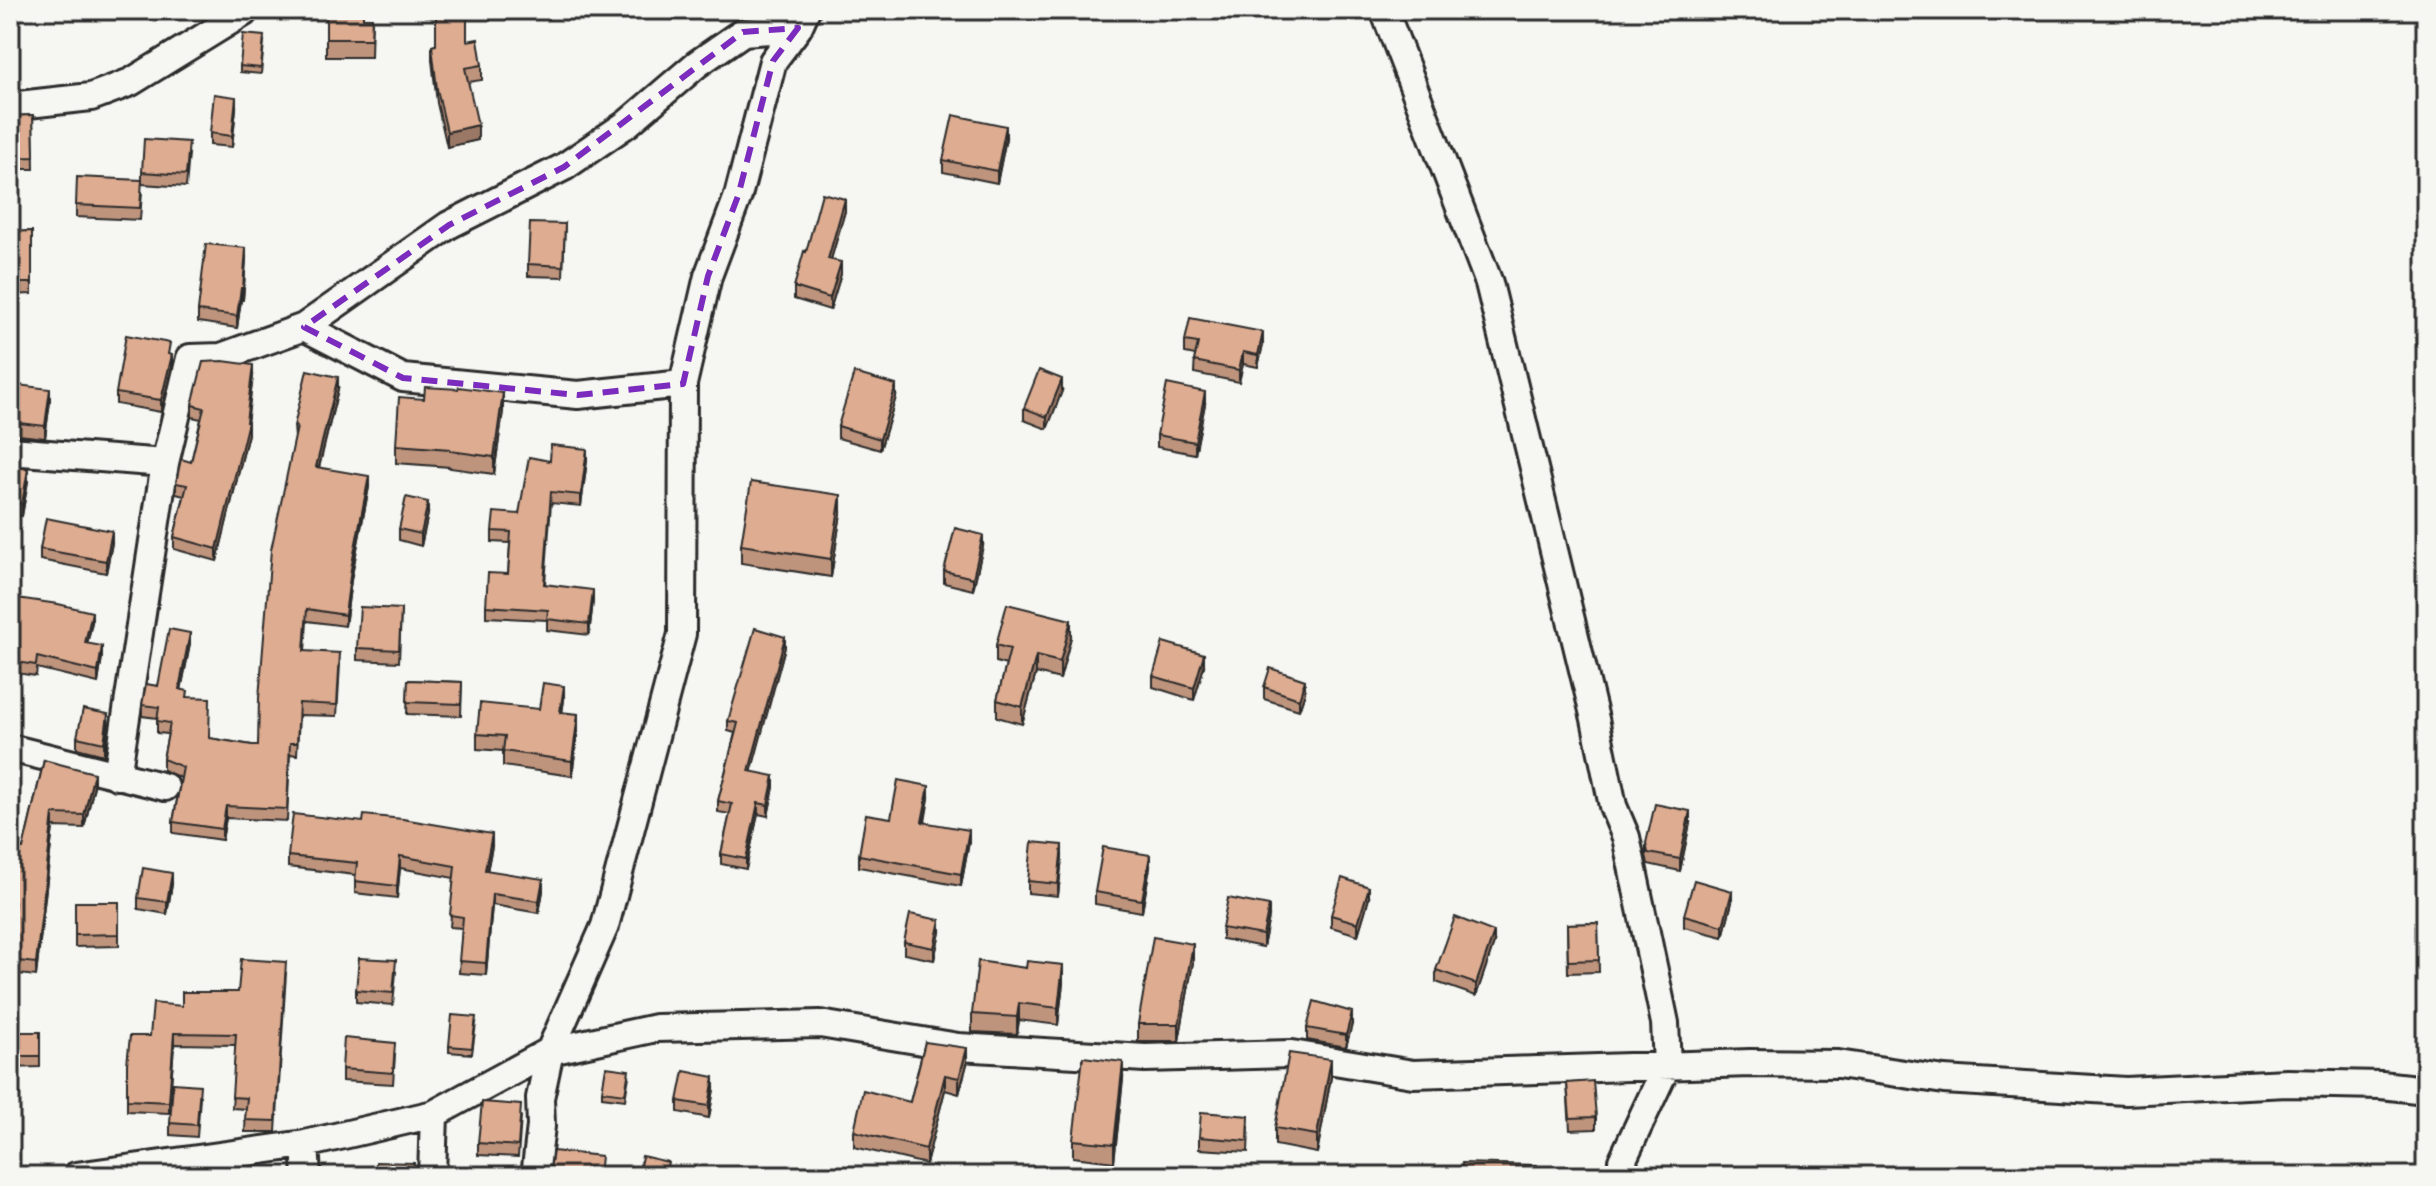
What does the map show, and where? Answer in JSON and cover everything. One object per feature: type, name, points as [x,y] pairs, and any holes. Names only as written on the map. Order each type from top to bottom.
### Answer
[{"type":"street","points":[[10,106],[91,97],[131,82],[245,10]]},
{"type":"street","points":[[1384,10],[1489,283],[1595,719],[1613,806],[1626,837],[1665,1023],[1667,1065],[1622,1171]]},
{"type":"street","points":[[117,776],[165,463],[190,358],[221,357],[304,327],[449,225],[564,167],[628,123],[697,64],[743,32],[802,19]]},
{"type":"street","points":[[535,1176],[541,1126],[540,1098],[550,1051],[605,926],[682,634],[683,384],[708,276],[738,196],[773,61],[802,19]]},
{"type":"street","points":[[304,327],[403,378],[578,395],[683,384]]},
{"type":"street","points":[[10,451],[165,463]]},
{"type":"street","points":[[10,748],[165,787]]},
{"type":"street","points":[[76,1176],[186,1169],[434,1114],[550,1051],[656,1028],[820,1024],[958,1047],[1145,1058],[1292,1054],[1413,1074],[1750,1063],[1838,1064],[1944,1080],[2126,1091],[2287,1083],[2381,1085],[2426,1090]]},
{"type":"street","points":[[432,1176],[434,1114]]},
{"type":"street","points":[[305,1144],[307,1176]]},
{"type":"highlighted area","points":[[798,28],[773,61],[738,196],[708,276],[683,384],[578,395],[403,378],[304,327],[449,225],[564,167],[743,32]]},
{"type":"building","points":[[326,10],[363,10],[363,18],[372,18],[371,39],[326,39]]},
{"type":"building","points":[[436,10],[467,10],[467,41],[478,39],[482,65],[465,68],[478,125],[447,132],[437,89],[432,46],[436,45]]},
{"type":"building","points":[[243,34],[264,36],[261,68],[240,66]]},
{"type":"building","points":[[214,94],[236,97],[232,136],[210,133]]},
{"type":"building","points":[[33,115],[34,157],[10,158],[10,116]]},
{"type":"building","points":[[953,115],[1006,126],[997,171],[943,160]]},
{"type":"building","points":[[144,139],[189,142],[186,175],[142,172]]},
{"type":"building","points":[[77,177],[142,180],[140,208],[76,205]]},
{"type":"building","points":[[822,193],[845,199],[828,259],[841,262],[830,298],[794,287]]},
{"type":"building","points":[[530,223],[565,224],[563,266],[528,264]]},
{"type":"building","points":[[32,231],[32,283],[10,283],[10,232]]},
{"type":"building","points":[[206,244],[246,248],[237,316],[198,311]]},
{"type":"building","points":[[1190,318],[1263,332],[1258,355],[1243,352],[1239,370],[1194,361],[1198,343],[1185,341]]},
{"type":"building","points":[[126,335],[170,343],[168,354],[172,355],[161,400],[116,393]]},
{"type":"building","points":[[203,362],[253,365],[248,422],[217,549],[174,537],[187,485],[176,483],[181,459],[191,462],[204,408],[192,405]]},
{"type":"building","points":[[307,370],[338,377],[316,467],[369,476],[345,615],[307,609],[304,651],[340,653],[337,705],[299,703],[297,743],[290,743],[287,809],[226,806],[222,829],[173,822],[183,767],[163,759],[170,723],[157,721],[159,707],[142,705],[146,684],[158,686],[169,629],[190,633],[179,689],[188,691],[187,697],[210,698],[209,738],[258,746],[271,550]]},
{"type":"building","points":[[1039,370],[1062,379],[1047,417],[1024,408]]},
{"type":"building","points":[[854,373],[896,385],[880,439],[838,426]]},
{"type":"building","points":[[10,384],[50,389],[45,426],[10,422]]},
{"type":"building","points":[[1167,384],[1205,392],[1195,442],[1157,435]]},
{"type":"building","points":[[425,387],[459,387],[503,393],[494,457],[450,449],[396,445],[399,397],[424,399]]},
{"type":"building","points":[[551,445],[587,449],[581,495],[551,492],[544,584],[593,590],[589,624],[547,619],[548,610],[486,606],[488,573],[508,574],[511,532],[492,531],[494,512],[519,514],[529,457],[550,461]]},
{"type":"building","points":[[10,466],[28,469],[22,504],[10,502]]},
{"type":"building","points":[[751,482],[841,495],[831,559],[741,545]]},
{"type":"building","points":[[406,497],[428,502],[421,534],[399,529]]},
{"type":"building","points":[[46,518],[112,531],[106,561],[40,549]]},
{"type":"building","points":[[955,528],[983,535],[973,578],[944,571]]},
{"type":"building","points":[[10,597],[92,612],[85,643],[102,646],[98,672],[37,657],[36,665],[10,661]]},
{"type":"building","points":[[1007,604],[1071,620],[1060,662],[1036,656],[1022,707],[997,700],[1010,649],[996,645]]},
{"type":"building","points":[[360,607],[401,609],[399,650],[357,648]]},
{"type":"building","points":[[755,628],[785,637],[749,771],[774,776],[768,805],[758,803],[746,859],[721,854],[732,804],[718,801],[738,723],[728,721]]},
{"type":"building","points":[[1163,642],[1204,654],[1194,688],[1153,676]]},
{"type":"building","points":[[1270,668],[1305,680],[1299,699],[1264,687]]},
{"type":"building","points":[[408,680],[462,682],[461,704],[407,702]]},
{"type":"building","points":[[543,683],[564,686],[560,712],[578,714],[572,761],[503,751],[505,736],[477,734],[480,703],[539,709]]},
{"type":"building","points":[[83,709],[108,714],[104,743],[77,737]]},
{"type":"building","points":[[44,760],[94,773],[84,815],[53,814],[36,963],[10,960],[15,902],[10,901],[10,846],[23,849]]},
{"type":"building","points":[[898,780],[929,786],[922,822],[969,830],[961,874],[859,855],[866,814],[891,818]]},
{"type":"building","points":[[1655,804],[1690,811],[1680,859],[1648,853],[1646,843]]},
{"type":"building","points":[[293,814],[363,822],[364,815],[492,834],[485,870],[543,879],[539,901],[492,894],[486,963],[459,961],[463,917],[450,915],[455,866],[400,856],[397,886],[355,881],[357,863],[288,856]]},
{"type":"building","points":[[1032,842],[1062,845],[1058,884],[1028,881]]},
{"type":"building","points":[[1103,847],[1150,855],[1142,900],[1095,892]]},
{"type":"building","points":[[143,868],[172,873],[167,902],[138,898]]},
{"type":"building","points":[[1342,878],[1369,887],[1358,923],[1331,915]]},
{"type":"building","points":[[1694,880],[1732,891],[1723,926],[1684,915]]},
{"type":"building","points":[[1228,898],[1269,906],[1263,935],[1222,928]]},
{"type":"building","points":[[75,902],[119,902],[119,934],[75,935]]},
{"type":"building","points":[[910,914],[940,920],[934,948],[904,942]]},
{"type":"building","points":[[1455,917],[1494,932],[1476,984],[1436,970]]},
{"type":"building","points":[[1598,923],[1599,960],[1568,961],[1567,924]]},
{"type":"building","points":[[1153,937],[1193,944],[1179,1024],[1138,1024]]},
{"type":"building","points":[[359,958],[396,960],[393,993],[356,990]]},
{"type":"building","points":[[241,959],[286,962],[276,1121],[245,1120],[247,1098],[232,1097],[236,1034],[174,1033],[169,1102],[127,1100],[130,1036],[150,1036],[153,1003],[182,1006],[182,992],[238,992]]},
{"type":"building","points":[[978,961],[1026,968],[1027,961],[1063,965],[1058,1008],[1019,1003],[1017,1017],[972,1014]]},
{"type":"building","points":[[1314,1001],[1352,1012],[1346,1035],[1307,1028]]},
{"type":"building","points":[[452,1015],[476,1017],[472,1048],[449,1046]]},
{"type":"building","points":[[10,1032],[40,1032],[40,1056],[10,1056]]},
{"type":"building","points":[[344,1038],[395,1043],[393,1073],[342,1069]]},
{"type":"building","points":[[925,1042],[967,1048],[959,1078],[945,1075],[926,1149],[854,1131],[863,1090],[910,1102]]},
{"type":"building","points":[[1289,1053],[1331,1059],[1317,1135],[1275,1128]]},
{"type":"building","points":[[1083,1057],[1123,1062],[1114,1144],[1073,1140]]},
{"type":"building","points":[[606,1067],[629,1070],[625,1094],[602,1091]]},
{"type":"building","points":[[684,1071],[714,1077],[709,1106],[678,1101]]},
{"type":"building","points":[[1593,1081],[1596,1117],[1570,1118],[1567,1083]]},
{"type":"building","points":[[173,1083],[200,1085],[197,1125],[170,1123]]},
{"type":"building","points":[[482,1102],[521,1105],[518,1146],[478,1143]]},
{"type":"building","points":[[1201,1112],[1249,1116],[1248,1141],[1199,1137]]},
{"type":"building","points":[[553,1151],[601,1156],[599,1176],[549,1176]]},
{"type":"building","points":[[642,1156],[668,1162],[665,1176],[638,1176]]},
{"type":"building","points":[[376,1162],[414,1163],[414,1176],[376,1176]]},
{"type":"building","points":[[1462,1163],[1537,1165],[1537,1176],[1461,1176]]},
{"type":"building","points":[[734,1167],[763,1171],[762,1176],[716,1176],[716,1173],[732,1175]]}]
